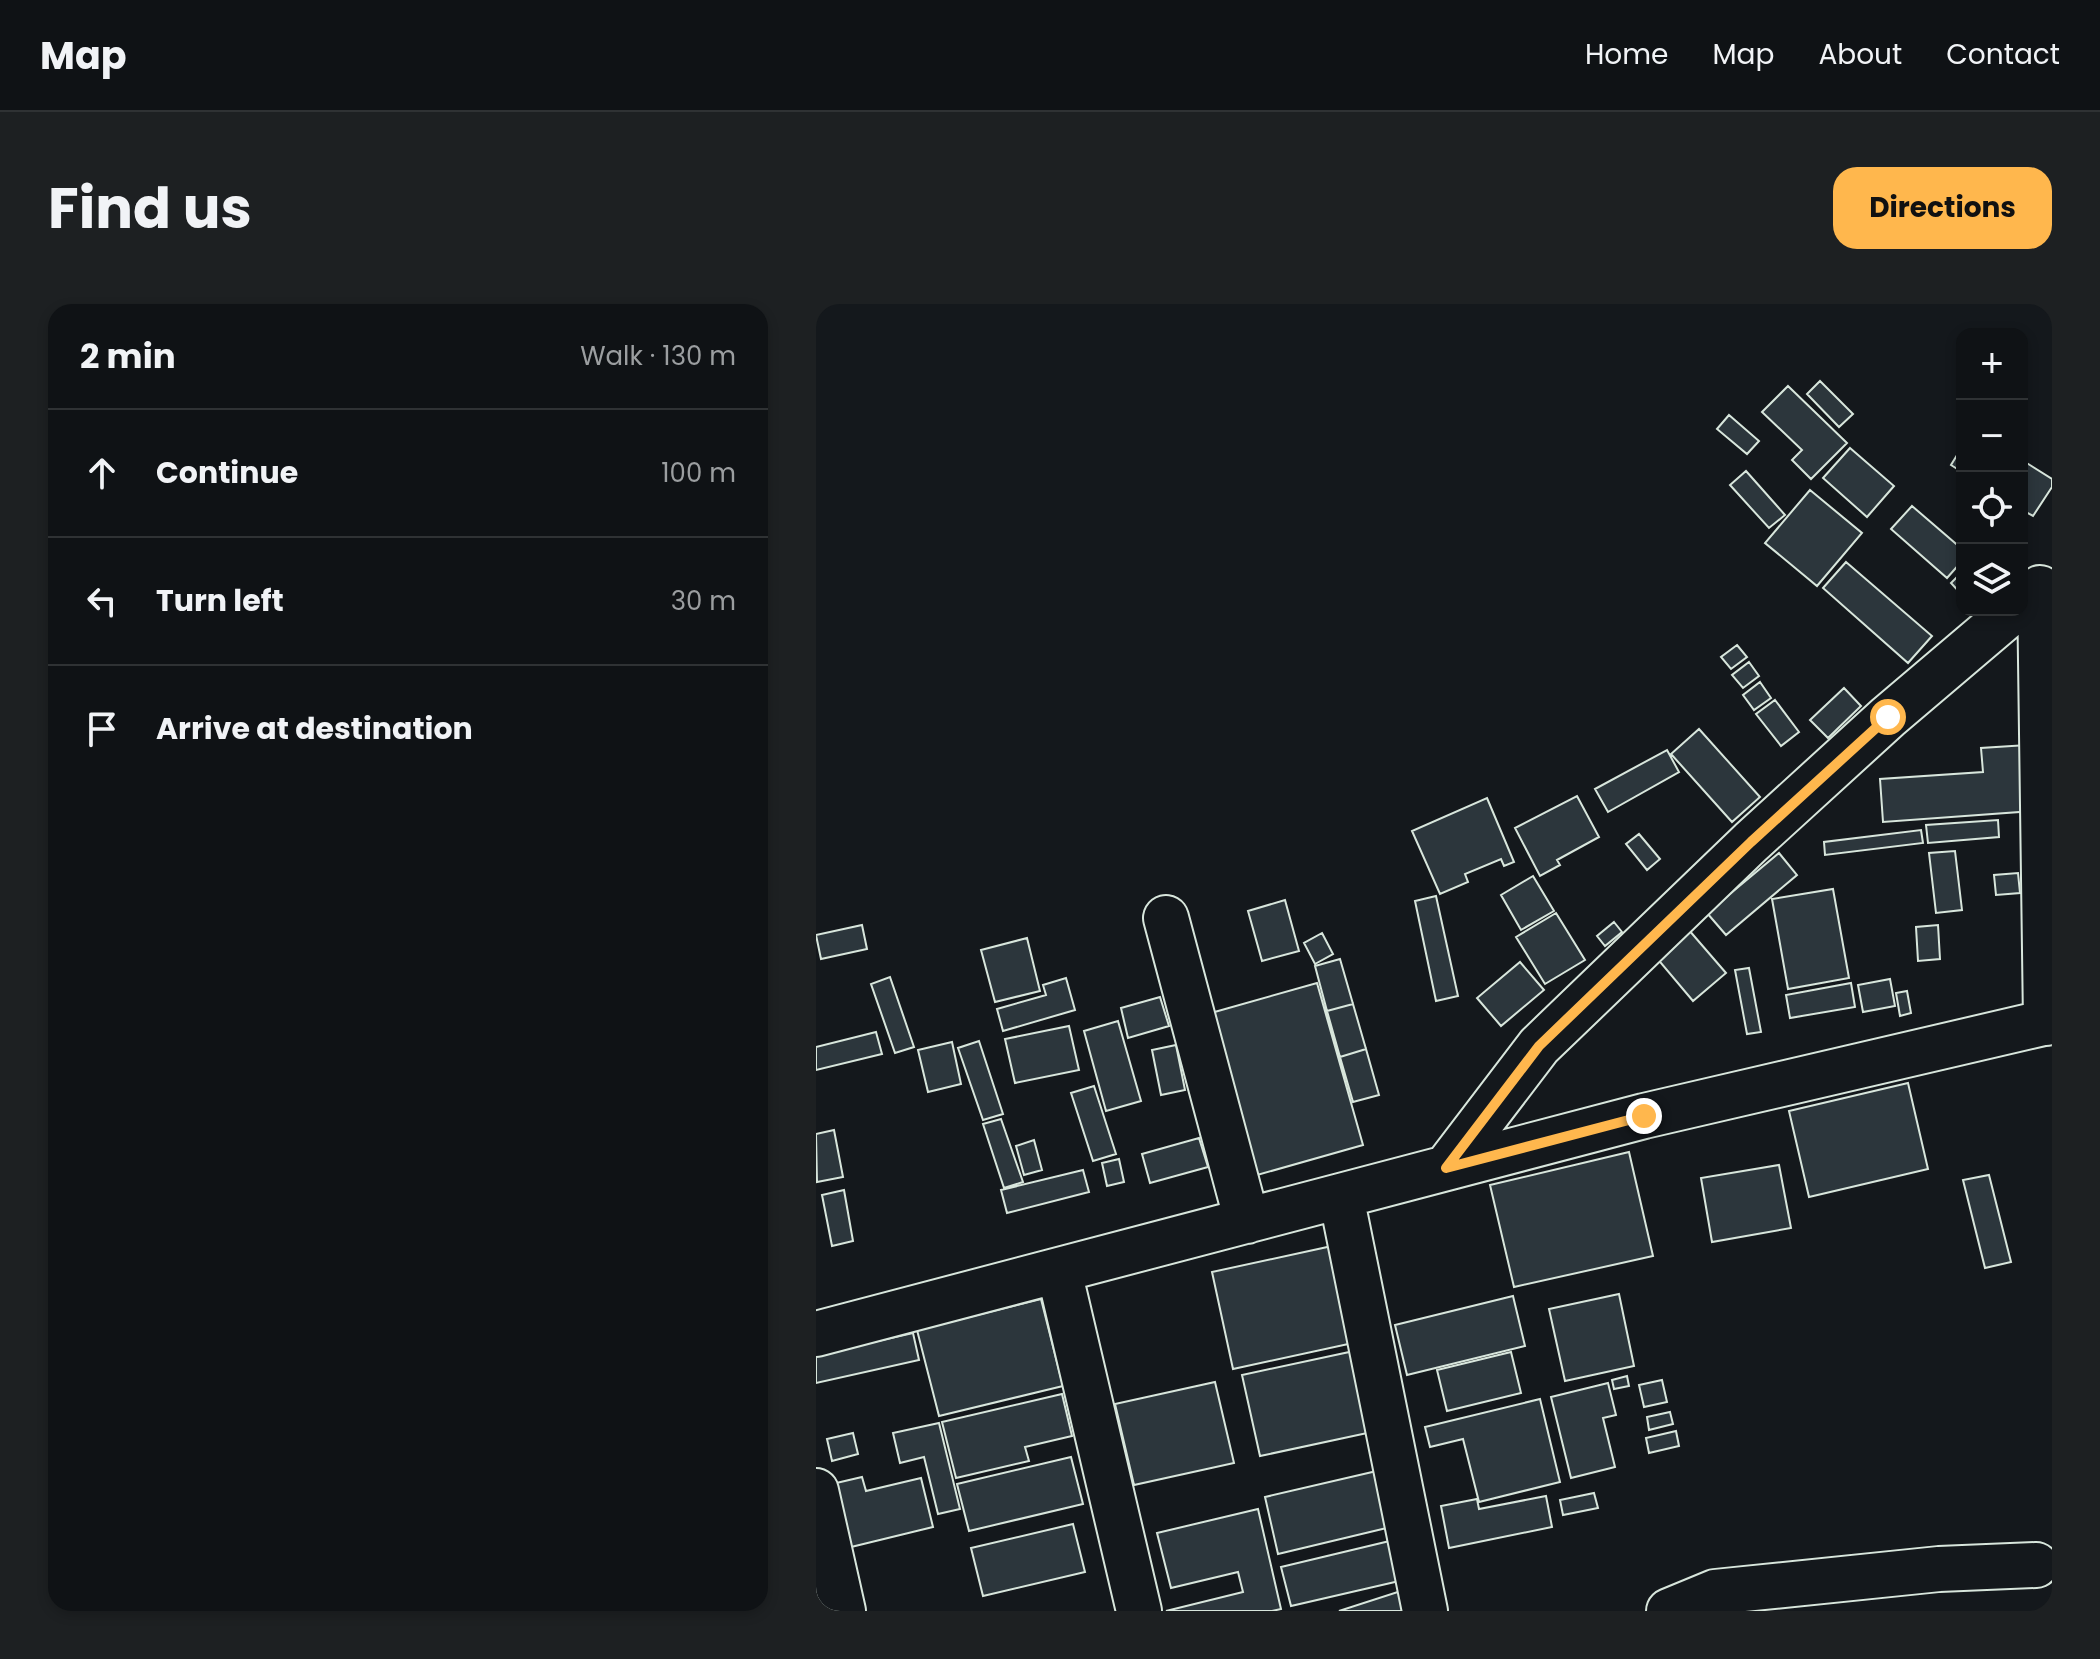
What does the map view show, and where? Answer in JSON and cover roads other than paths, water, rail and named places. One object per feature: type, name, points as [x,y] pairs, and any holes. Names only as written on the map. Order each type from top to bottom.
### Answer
[{"type":"street","points":[[816,1334],[1644,1116],[2049,1022],[2032,594]]},
{"type":"street","points":[[1446,1168],[1539,1046],[1751,842],[1888,717],[2032,594]]},
{"type":"street","points":[[1166,918],[1247,1221]]},
{"type":"street","points":[[1341,1196],[1425,1611]]},
{"type":"street","points":[[1059,1271],[1139,1611]]},
{"type":"street","points":[[816,1491],[843,1611]]},
{"type":"street","points":[[1669,1611],[1715,1592],[1939,1569],[2036,1565]]}]
